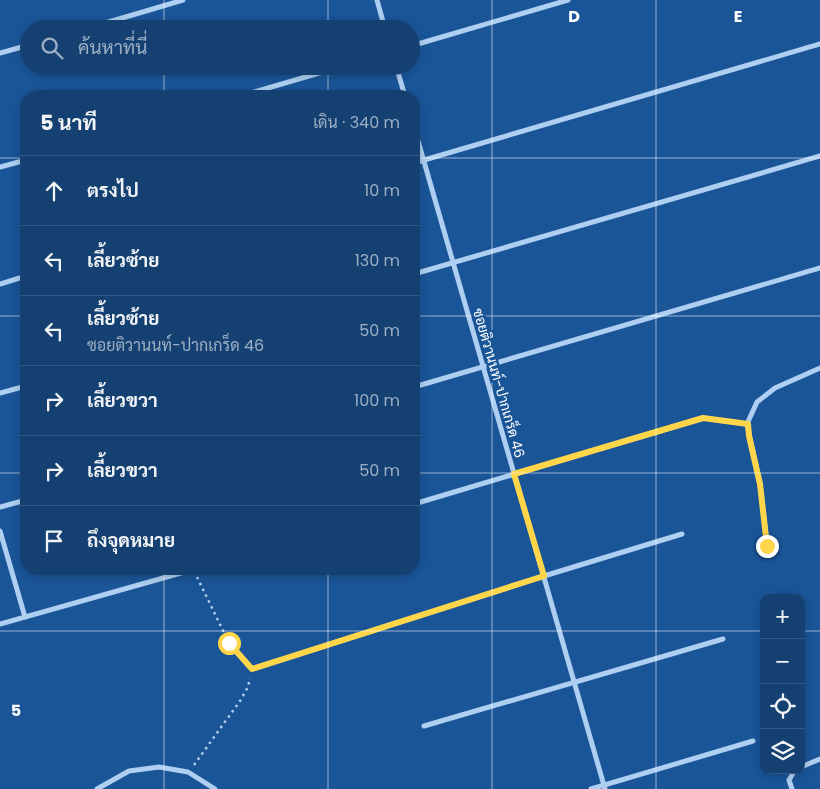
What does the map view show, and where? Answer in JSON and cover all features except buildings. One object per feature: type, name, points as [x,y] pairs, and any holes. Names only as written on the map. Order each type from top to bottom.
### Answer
[{"type":"street","points":[[115,20],[183,0]]},
{"type":"street","points":[[377,0],[383,20]]},
{"type":"street","points":[[420,43],[568,0]]},
{"type":"street","points":[[420,161],[820,44]]},
{"type":"street","points":[[0,54],[20,48]]},
{"type":"street","points":[[261,90],[312,75]]},
{"type":"street","points":[[399,75],[403,90]]},
{"type":"street","name":"ซอยติวานนท์-ปากเกร็ด 46","points":[[420,149],[605,787]]},
{"type":"street","points":[[420,272],[820,156]]},
{"type":"street","points":[[0,167],[20,162]]},
{"type":"street","points":[[420,385],[820,268]]},
{"type":"street","points":[[0,284],[20,278]]},
{"type":"street","points":[[767,546],[760,484],[748,424],[758,402],[775,388],[820,368]]},
{"type":"street","points":[[0,393],[20,388]]},
{"type":"street","points":[[420,502],[703,418],[748,424]]},
{"type":"street","points":[[0,507],[20,502]]},
{"type":"street","points":[[0,531],[24,617]]},
{"type":"street","points":[[252,669],[682,534]]},
{"type":"street","points":[[0,624],[173,575]]},
{"type":"street","points":[[424,726],[724,639]]},
{"type":"street","points":[[591,789],[605,787],[753,741]]},
{"type":"street","points":[[805,765],[820,759]]},
{"type":"street","points":[[97,789],[129,771],[159,767],[188,772],[215,789]]},
{"type":"street","points":[[792,789],[789,780],[793,774]]},
{"type":"path","points":[[188,772],[240,702],[248,687],[252,669],[229,643],[197,575]]},
{"type":"route","points":[[229,643],[252,669],[544,576],[514,474],[703,418],[748,424],[760,484],[767,546]]}]
